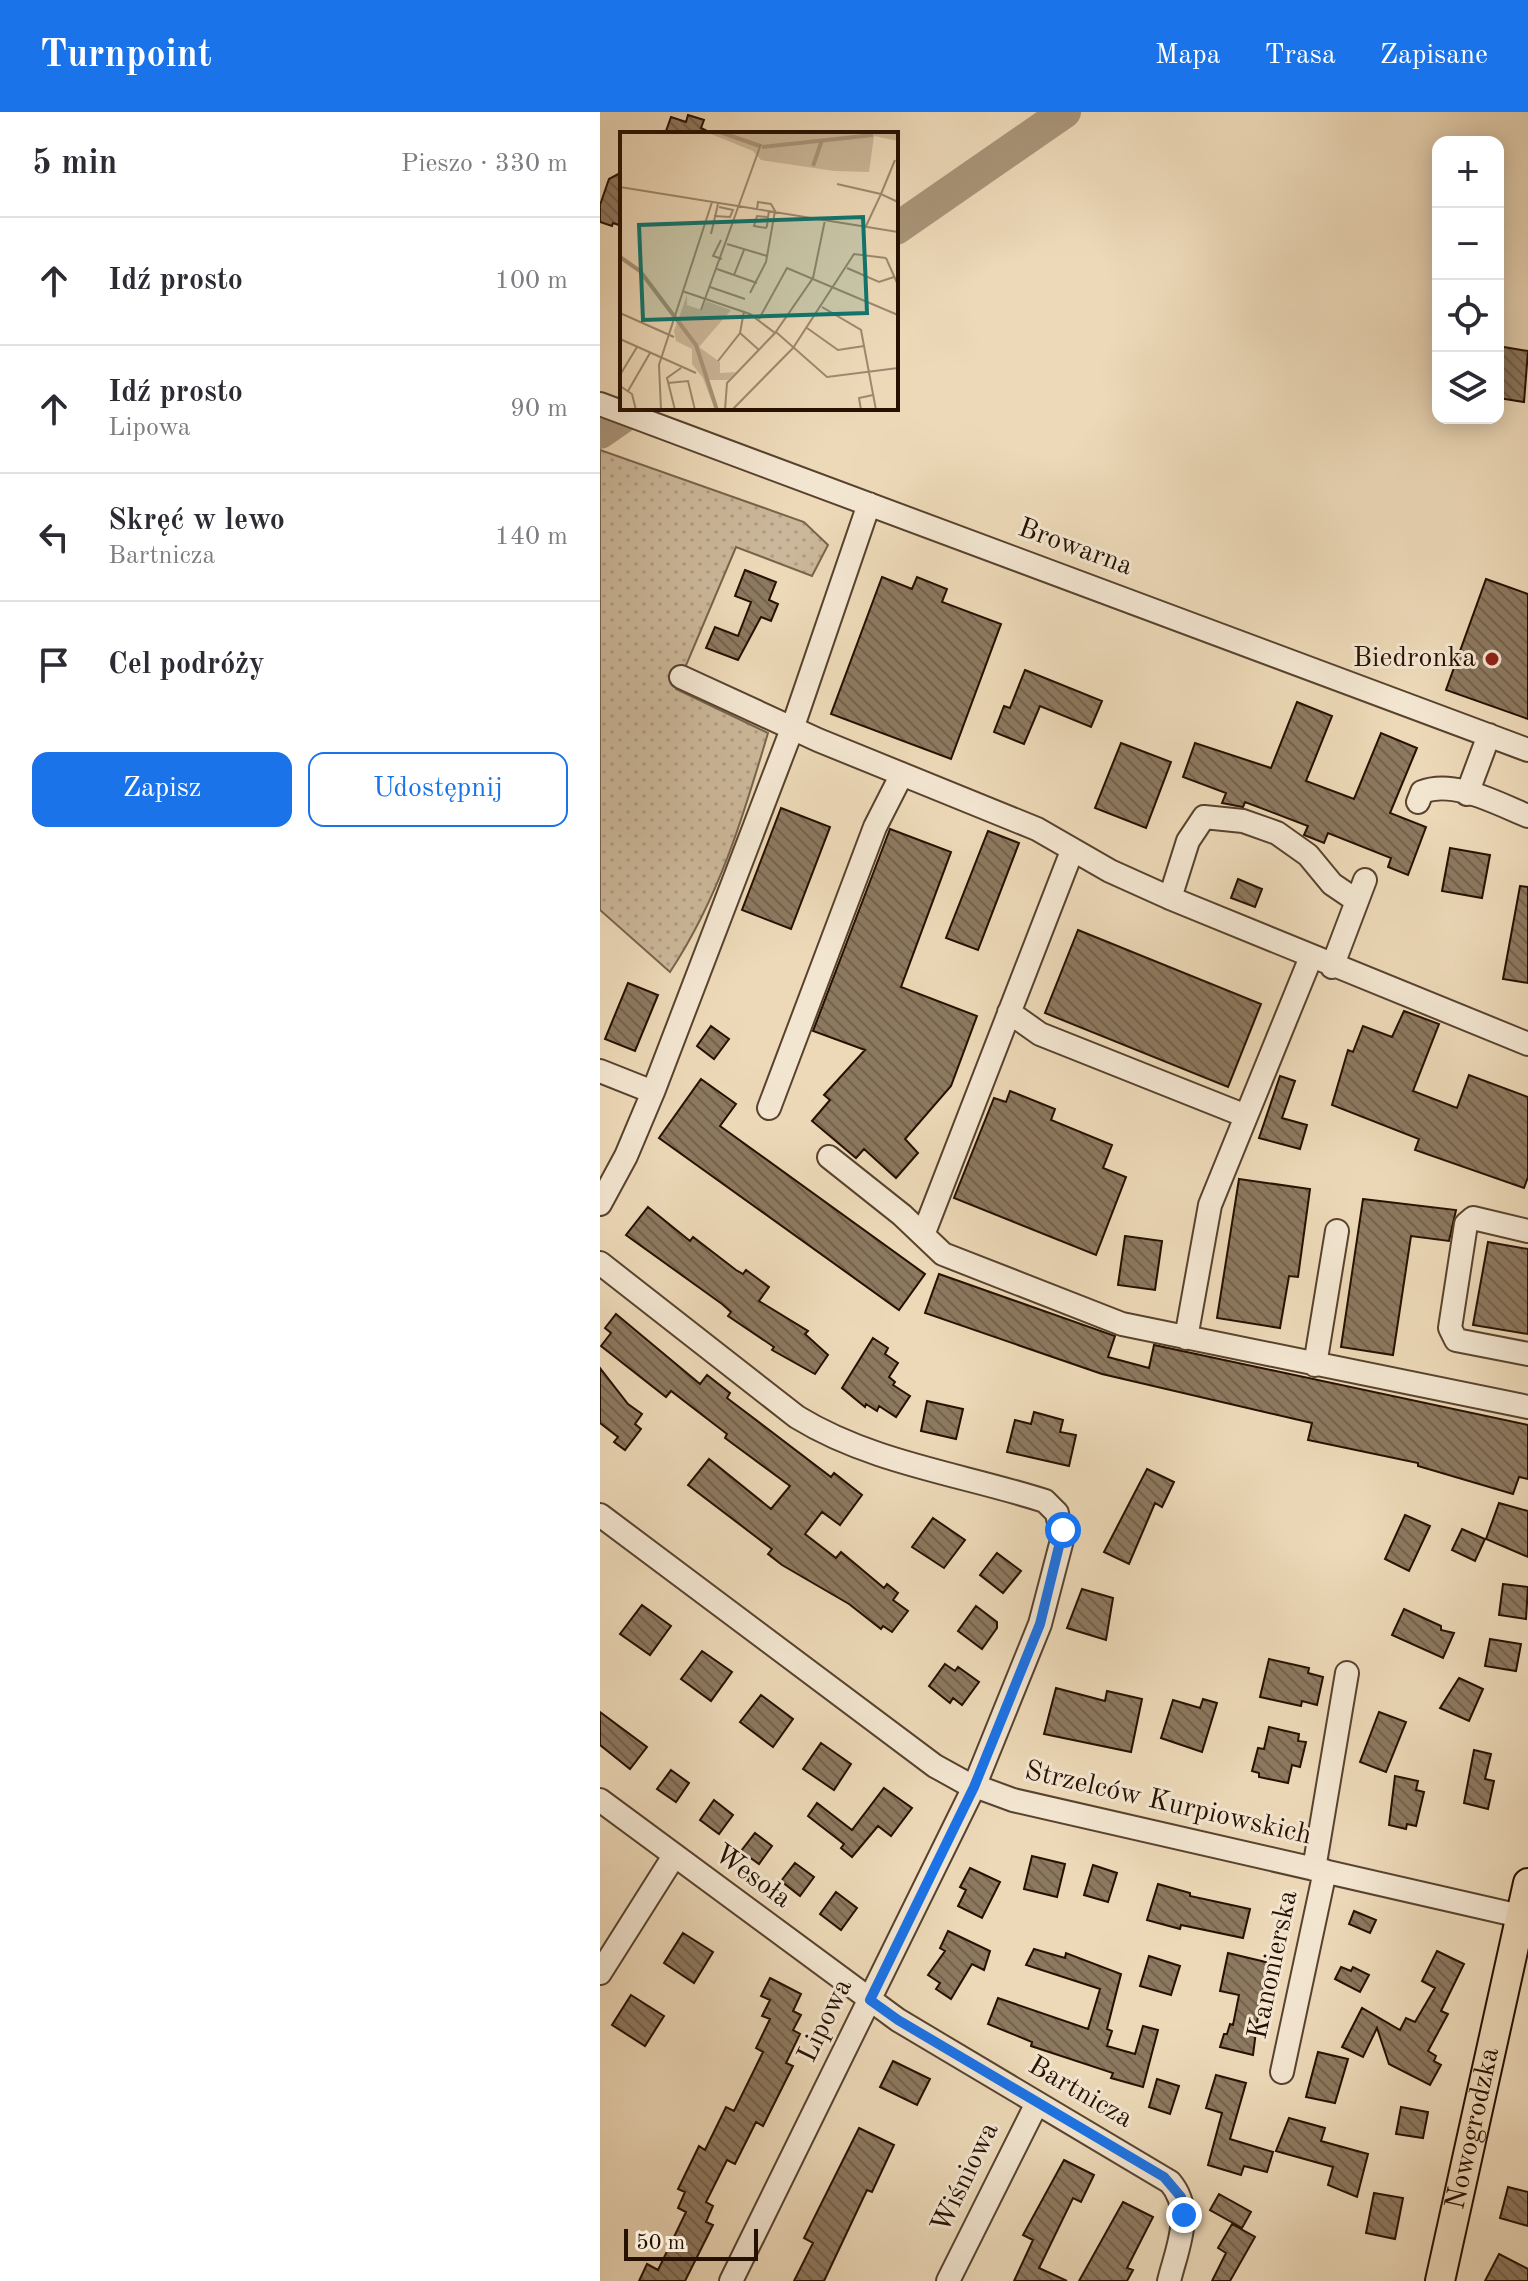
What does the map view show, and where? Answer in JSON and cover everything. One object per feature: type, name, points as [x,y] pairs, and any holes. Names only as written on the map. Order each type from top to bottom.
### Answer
[{"type":"main road","name":"Nowogrodzka","points":[[1440,2281],[1528,1883]]},
{"type":"street","name":"Browarna","points":[[600,404],[1528,750]]},
{"type":"street","points":[[600,1204],[626,1156],[653,1092],[792,729],[869,504]]},
{"type":"street","points":[[681,677],[792,729],[1037,829],[1072,851],[1170,898],[1528,1044]]},
{"type":"street","points":[[1467,794],[1489,735]]},
{"type":"street","points":[[769,1108],[875,827],[902,774]]},
{"type":"street","points":[[1418,802],[1422,792],[1434,788],[1467,794],[1528,816]]},
{"type":"street","points":[[1170,898],[1188,841],[1204,817],[1243,821],[1277,833],[1308,855],[1332,884],[1357,901]]},
{"type":"street","points":[[923,1235],[1072,851]]},
{"type":"street","points":[[1186,1338],[1210,1205],[1246,1116],[1365,880]]},
{"type":"street","points":[[1009,1012],[1040,1034],[1246,1116]]},
{"type":"street","points":[[600,1071],[653,1092]]},
{"type":"street","points":[[829,1157],[943,1254],[1122,1324],[1528,1407]]},
{"type":"street","points":[[1528,1231],[1485,1219],[1473,1218],[1466,1224],[1450,1328],[1456,1340],[1470,1346],[1528,1354]]},
{"type":"street","points":[[1315,1365],[1337,1231]]},
{"type":"street","name":"Lipowa","points":[[600,1263],[797,1417],[828,1436],[889,1458],[1045,1501],[1057,1513],[1062,1540],[1040,1624],[974,1787],[731,2281]]},
{"type":"street","name":"Strzelców Kurpiowskich","points":[[600,1515],[935,1766],[974,1787],[1013,1800],[1520,1916]]},
{"type":"street","name":"Kanonierska","points":[[1282,2072],[1320,1870],[1347,1673]]},
{"type":"street","name":"Wesoła","points":[[600,1800],[870,2000]]},
{"type":"street","points":[[600,1973],[674,1856]]},
{"type":"street","name":"Bartnicza","points":[[870,2000],[1037,2103],[1157,2172],[1176,2189],[1184,2215],[1169,2281]]},
{"type":"street","name":"Wiśniowa","points":[[948,2281],[1037,2103]]},
{"type":"shaded area","points":[[600,450],[804,522],[828,545],[812,576],[736,547],[676,689],[768,733],[739,826],[716,886],[670,972],[600,910]]},
{"type":"building","points":[[688,115],[704,120],[701,128],[709,132],[666,132],[671,117],[686,122]]},
{"type":"building","points":[[620,173],[620,225],[600,222],[600,205],[609,179]]},
{"type":"building","points":[[1504,347],[1528,351],[1524,402],[1504,399]]},
{"type":"building","points":[[745,570],[776,582],[769,600],[778,604],[771,621],[761,617],[738,660],[706,648],[715,627],[738,636],[751,602],[735,596]]},
{"type":"building","points":[[882,577],[912,589],[917,577],[947,589],[942,602],[1001,624],[951,759],[831,714]]},
{"type":"building","name":"Biedronka","points":[[1486,579],[1528,594],[1528,719],[1446,690]]},
{"type":"building","points":[[1025,670],[1102,701],[1091,727],[1040,706],[1024,744],[994,732],[1004,706],[1010,708]]},
{"type":"building","points":[[1297,702],[1332,716],[1306,781],[1354,799],[1381,733],[1417,748],[1390,813],[1426,827],[1408,875],[1388,867],[1391,858],[1328,833],[1324,843],[1304,835],[1308,826],[1245,802],[1243,807],[1222,803],[1226,793],[1183,777],[1195,743],[1271,768]]},
{"type":"building","points":[[1121,743],[1171,762],[1146,828],[1095,808]]},
{"type":"building","points":[[781,808],[830,827],[791,929],[742,910]]},
{"type":"building","points":[[890,829],[951,852],[901,987],[977,1016],[951,1086],[905,1139],[918,1153],[896,1178],[864,1149],[856,1158],[812,1121],[830,1100],[824,1095],[865,1050],[813,1031]]},
{"type":"building","points":[[988,831],[1019,843],[978,950],[946,938]]},
{"type":"building","points":[[1450,848],[1490,855],[1482,898],[1442,891]]},
{"type":"building","points":[[1238,879],[1262,889],[1255,907],[1231,898]]},
{"type":"building","points":[[1520,886],[1528,887],[1528,983],[1503,979]]},
{"type":"building","points":[[1078,930],[1261,1004],[1228,1087],[1045,1013]]},
{"type":"building","points":[[628,983],[658,995],[635,1051],[605,1039]]},
{"type":"building","points":[[1404,1011],[1439,1024],[1413,1091],[1457,1108],[1469,1075],[1528,1097],[1528,1177],[1524,1188],[1415,1150],[1419,1139],[1332,1105],[1348,1050],[1353,1052],[1363,1026],[1392,1037]]},
{"type":"building","points":[[711,1026],[729,1039],[714,1059],[697,1046]]},
{"type":"building","points":[[1280,1076],[1295,1081],[1282,1118],[1307,1125],[1300,1149],[1259,1138]]},
{"type":"building","points":[[701,1079],[736,1104],[720,1126],[925,1274],[899,1310],[659,1138]]},
{"type":"building","points":[[1010,1091],[1055,1109],[1051,1120],[1112,1145],[1103,1168],[1126,1177],[1096,1255],[954,1198],[994,1098],[1006,1102]]},
{"type":"building","points":[[1239,1179],[1310,1189],[1298,1277],[1289,1276],[1280,1328],[1217,1318]]},
{"type":"building","points":[[1363,1199],[1456,1210],[1449,1241],[1411,1236],[1393,1355],[1341,1347]]},
{"type":"building","points":[[648,1207],[690,1241],[693,1237],[736,1270],[743,1274],[746,1270],[769,1287],[759,1301],[808,1331],[805,1334],[828,1355],[815,1374],[772,1350],[774,1347],[728,1316],[731,1312],[722,1304],[626,1235]]},
{"type":"building","points":[[1125,1236],[1162,1241],[1155,1290],[1118,1285]]},
{"type":"building","points":[[1488,1242],[1528,1249],[1528,1334],[1473,1325]]},
{"type":"building","points":[[939,1274],[1115,1336],[1108,1357],[1149,1368],[1154,1345],[1528,1425],[1528,1479],[1519,1477],[1513,1494],[1418,1466],[1418,1463],[1308,1440],[1312,1423],[1102,1374],[925,1313]]},
{"type":"building","points":[[616,1314],[700,1384],[707,1375],[730,1393],[727,1398],[831,1477],[834,1473],[862,1495],[840,1525],[822,1512],[805,1534],[836,1558],[841,1552],[884,1588],[887,1584],[898,1593],[893,1600],[908,1611],[892,1632],[883,1626],[881,1629],[849,1604],[782,1565],[768,1554],[772,1549],[688,1485],[709,1459],[771,1509],[790,1486],[725,1438],[727,1434],[671,1391],[666,1397],[601,1346],[611,1333],[605,1328]]},
{"type":"building","points":[[873,1338],[888,1348],[885,1354],[898,1363],[889,1377],[895,1382],[893,1385],[910,1396],[896,1417],[879,1406],[877,1411],[866,1404],[865,1407],[842,1388]]},
{"type":"building","points":[[600,1368],[628,1404],[642,1414],[635,1424],[641,1429],[625,1450],[614,1442],[618,1437],[600,1423]]},
{"type":"building","points":[[927,1401],[963,1409],[956,1439],[921,1431]]},
{"type":"building","points":[[1034,1412],[1063,1420],[1060,1432],[1076,1435],[1069,1466],[1007,1452],[1015,1420],[1031,1424]]},
{"type":"building","points":[[1147,1469],[1174,1482],[1162,1507],[1155,1503],[1129,1564],[1104,1552]]},
{"type":"building","points":[[1499,1503],[1528,1511],[1528,1557],[1486,1539]]},
{"type":"building","points":[[1405,1515],[1430,1526],[1409,1571],[1385,1559]]},
{"type":"building","points":[[933,1518],[965,1540],[944,1568],[912,1547]]},
{"type":"building","points":[[1462,1529],[1485,1539],[1475,1561],[1452,1550]]},
{"type":"building","points":[[997,1553],[1021,1571],[1003,1593],[980,1575]]},
{"type":"building","points":[[1503,1584],[1528,1587],[1526,1619],[1499,1615]]},
{"type":"building","points":[[1082,1589],[1113,1598],[1106,1640],[1067,1628]]},
{"type":"building","points":[[642,1605],[671,1626],[650,1655],[620,1634]]},
{"type":"building","points":[[976,1606],[997,1622],[997,1628],[982,1649],[958,1631]]},
{"type":"building","points":[[1404,1609],[1441,1626],[1441,1630],[1454,1633],[1443,1658],[1392,1635]]},
{"type":"building","points":[[1490,1639],[1521,1644],[1516,1671],[1485,1666]]},
{"type":"building","points":[[702,1651],[732,1672],[711,1701],[681,1679]]},
{"type":"building","points":[[1269,1659],[1309,1668],[1308,1673],[1323,1677],[1317,1705],[1302,1701],[1301,1706],[1260,1697]]},
{"type":"building","points":[[945,1664],[955,1671],[958,1667],[979,1682],[962,1705],[953,1698],[950,1703],[929,1686]]},
{"type":"building","points":[[1459,1678],[1483,1689],[1469,1721],[1440,1708]]},
{"type":"building","points":[[1056,1688],[1105,1701],[1107,1691],[1142,1699],[1131,1752],[1044,1734]]},
{"type":"building","points":[[761,1695],[793,1719],[773,1747],[740,1722]]},
{"type":"building","points":[[1203,1699],[1217,1703],[1202,1752],[1161,1738],[1173,1700],[1200,1708]]},
{"type":"building","points":[[600,1712],[647,1747],[630,1769],[600,1745]]},
{"type":"building","points":[[1379,1712],[1406,1722],[1386,1772],[1360,1762]]},
{"type":"building","points":[[1269,1727],[1299,1734],[1298,1741],[1306,1742],[1300,1767],[1292,1765],[1288,1783],[1259,1777],[1259,1773],[1252,1771],[1258,1748],[1264,1749]]},
{"type":"building","points":[[821,1743],[851,1764],[834,1790],[803,1769]]},
{"type":"building","points":[[1474,1750],[1491,1754],[1485,1779],[1494,1781],[1488,1809],[1464,1803]]},
{"type":"building","points":[[671,1770],[689,1783],[676,1802],[657,1789]]},
{"type":"building","points":[[1395,1776],[1418,1781],[1416,1790],[1424,1792],[1416,1826],[1407,1824],[1406,1829],[1389,1825]]},
{"type":"building","points":[[884,1788],[912,1808],[891,1836],[878,1826],[852,1857],[841,1848],[844,1844],[808,1816],[817,1803],[852,1830]]},
{"type":"building","points":[[714,1800],[733,1815],[719,1834],[700,1820]]},
{"type":"building","points":[[755,1833],[772,1846],[759,1864],[741,1851]]},
{"type":"building","points":[[1032,1856],[1065,1864],[1057,1897],[1024,1889]]},
{"type":"building","points":[[795,1863],[814,1877],[800,1896],[781,1881]]},
{"type":"building","points":[[1093,1865],[1117,1873],[1108,1902],[1084,1895]]},
{"type":"building","points":[[970,1868],[1000,1882],[982,1918],[958,1906],[966,1890],[960,1887]]},
{"type":"building","points":[[1158,1884],[1190,1893],[1190,1896],[1250,1909],[1243,1938],[1181,1925],[1180,1929],[1147,1920]]},
{"type":"building","points":[[836,1892],[857,1908],[841,1930],[820,1914]]},
{"type":"building","points":[[1354,1911],[1376,1920],[1370,1933],[1349,1924]]},
{"type":"building","points":[[948,1931],[990,1951],[984,1970],[972,1964],[951,1999],[936,1989],[940,1983],[928,1975],[945,1951],[940,1948]]},
{"type":"building","points":[[683,1933],[713,1952],[694,1983],[664,1963]]},
{"type":"building","points":[[1034,1949],[1065,1958],[1066,1953],[1121,1974],[1107,2029],[1112,2031],[1107,2046],[1135,2054],[1143,2026],[1158,2030],[1143,2087],[1111,2078],[1113,2073],[1031,2046],[1032,2042],[988,2024],[998,1998],[1088,2029],[1100,1989],[1026,1965]]},
{"type":"building","points":[[1437,1951],[1464,1964],[1441,2011],[1448,2014],[1428,2051],[1436,2056],[1434,2061],[1441,2065],[1430,2085],[1389,2064],[1377,2028],[1363,2057],[1342,2047],[1362,2008],[1400,2030],[1406,2018],[1415,2022],[1435,1988],[1422,1981]]},
{"type":"building","points":[[1228,1953],[1270,1963],[1260,2000],[1253,2055],[1220,2047],[1224,2034],[1227,2034],[1230,2024],[1233,2025],[1239,1995],[1220,1991]]},
{"type":"building","points":[[1149,1956],[1180,1966],[1171,1995],[1140,1986]]},
{"type":"building","points":[[1341,1967],[1351,1971],[1353,1967],[1369,1975],[1360,1992],[1335,1979]]},
{"type":"building","points":[[770,1978],[801,1994],[793,2011],[801,2015],[793,2030],[800,2034],[786,2063],[793,2066],[763,2126],[756,2122],[735,2164],[727,2160],[706,2202],[713,2206],[706,2222],[713,2225],[685,2281],[639,2281],[647,2264],[658,2270],[686,2212],[678,2208],[685,2192],[678,2189],[699,2146],[705,2150],[726,2107],[734,2111],[763,2052],[756,2048],[770,2019],[762,2016],[770,2000],[761,1996]]},
{"type":"building","points":[[631,1995],[664,2016],[645,2046],[612,2025]]},
{"type":"building","points":[[1318,2052],[1348,2059],[1335,2103],[1306,2097]]},
{"type":"building","points":[[893,2061],[930,2079],[917,2105],[880,2087]]},
{"type":"building","points":[[1216,2075],[1246,2083],[1230,2139],[1273,2152],[1267,2172],[1244,2166],[1241,2175],[1208,2165],[1222,2113],[1206,2108]]},
{"type":"building","points":[[1157,2079],[1179,2086],[1170,2114],[1149,2107]]},
{"type":"building","points":[[1401,2107],[1428,2112],[1423,2138],[1396,2134]]},
{"type":"building","points":[[1289,2118],[1325,2128],[1321,2141],[1368,2154],[1357,2197],[1328,2185],[1333,2167],[1276,2151]]},
{"type":"building","points":[[859,2128],[894,2145],[872,2192],[867,2190],[824,2281],[794,2281],[813,2243],[804,2238]]},
{"type":"building","points":[[1064,2160],[1094,2175],[1081,2202],[1073,2198],[1039,2268],[1067,2281],[1014,2281],[1033,2240],[1023,2235]]},
{"type":"building","points":[[1508,2187],[1528,2192],[1528,2226],[1500,2218]]},
{"type":"building","points":[[1374,2193],[1403,2198],[1395,2239],[1366,2233]]},
{"type":"building","points":[[1219,2194],[1251,2212],[1242,2228],[1210,2210]]},
{"type":"building","points":[[1123,2202],[1153,2217],[1127,2268],[1133,2270],[1127,2281],[1079,2281]]},
{"type":"building","points":[[1232,2224],[1255,2237],[1230,2281],[1212,2281],[1226,2253],[1218,2248]]},
{"type":"building","points":[[1499,2254],[1528,2269],[1528,2281],[1485,2281]]},
{"type":"waterway","points":[[898,228],[1065,112]]},
{"type":"waterway","points":[[600,433],[633,410]]},
{"type":"place","name":"Biedronka","points":[[1492,659]]},
{"type":"route","points":[[1063,1530],[1040,1624],[998,1720],[974,1787],[870,2000],[898,2020],[1164,2177],[1181,2197],[1184,2215]]}]
